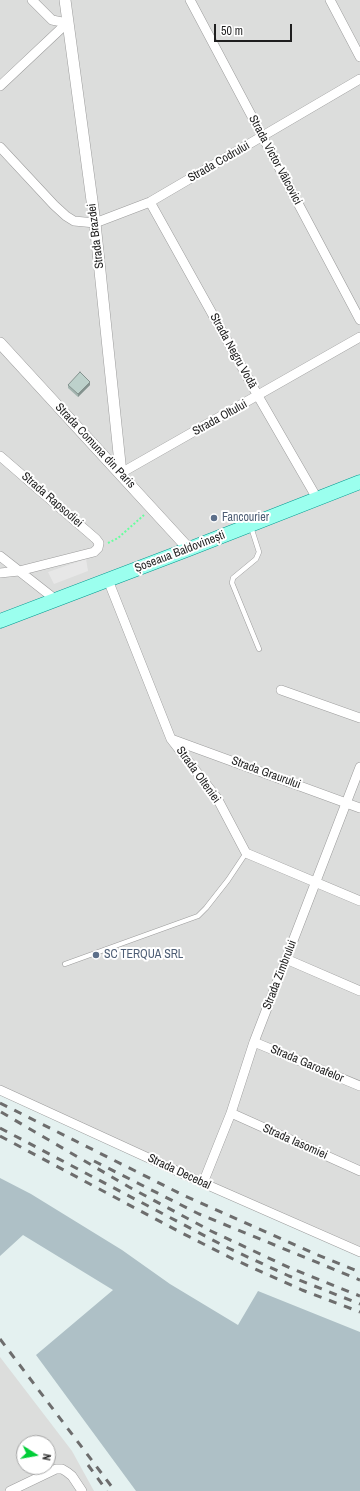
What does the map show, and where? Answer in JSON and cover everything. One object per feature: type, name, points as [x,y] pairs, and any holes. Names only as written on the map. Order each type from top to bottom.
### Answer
[{"type":"main road","name":"Șoseaua Baldovinești","points":[[0,621],[251,526],[360,482]]},
{"type":"street","points":[[32,0],[52,20],[67,23]]},
{"type":"street","name":"Strada Brazdei","points":[[65,0],[95,223],[121,474]]},
{"type":"street","name":"Strada Victor Vâlcovici","points":[[190,0],[360,320]]},
{"type":"street","points":[[330,0],[360,57]]},
{"type":"street","points":[[0,86],[67,23]]},
{"type":"street","name":"Strada Codrului","points":[[95,223],[150,202],[360,79]]},
{"type":"street","points":[[0,147],[66,216],[74,221],[95,223]]},
{"type":"street","name":"Strada Negru Vodă","points":[[150,202],[318,500]]},
{"type":"street","name":"Strada Oltului","points":[[121,474],[360,337]]},
{"type":"street","name":"Strada Comuna din Paris","points":[[0,343],[189,549]]},
{"type":"street","name":"Strada Rapsodiei","points":[[0,456],[96,539],[99,543],[98,548]]},
{"type":"street","points":[[0,573],[19,571],[94,552],[98,548]]},
{"type":"street","points":[[0,556],[56,600]]},
{"type":"street","name":"Strada Olteniei","points":[[108,580],[171,739],[217,798],[246,853]]},
{"type":"street","points":[[281,690],[360,718]]},
{"type":"street","name":"Strada Graurului","points":[[171,739],[360,808]]},
{"type":"street","name":"Strada Zimbrului","points":[[203,1183],[231,1113],[254,1042],[360,767]]},
{"type":"street","points":[[246,853],[360,901]]},
{"type":"street","points":[[286,959],[360,991]]},
{"type":"street","name":"Strada Garoafelor","points":[[254,1042],[360,1086]]},
{"type":"street","name":"Strada Decebal","points":[[0,1090],[203,1183],[360,1252]]},
{"type":"street","name":"Strada Iasomiei","points":[[231,1113],[360,1171]]},
{"type":"street","points":[[10,1491],[56,1469],[62,1469],[72,1476],[82,1491]]},
{"type":"lane","points":[[251,526],[259,552],[256,559],[233,578],[232,583],[259,648]]},
{"type":"lane","points":[[65,964],[198,916],[228,880],[246,853]]},
{"type":"path","points":[[98,548],[118,538],[152,507]]},
{"type":"shaded area","points":[[0,0],[360,0],[360,1257],[0,1092]]},
{"type":"shaded area","points":[[86,559],[88,571],[54,584],[48,572]]},
{"type":"shaded area","points":[[0,1178],[31,1194],[122,1250],[170,1284],[238,1325],[258,1291],[360,1332],[360,1491],[136,1491],[36,1355],[113,1290],[23,1235],[0,1256]]},
{"type":"shaded area","points":[[0,1357],[72,1451],[94,1491],[0,1491]]},
{"type":"building","points":[[80,372],[90,382],[78,394],[68,385]]},
{"type":"railway","points":[[0,1103],[185,1196],[313,1253],[360,1272]]},
{"type":"railway","points":[[1,1112],[129,1187],[211,1231],[290,1268],[360,1296]]},
{"type":"railway","points":[[0,1128],[226,1247],[289,1276],[360,1304]]},
{"type":"railway","points":[[0,1136],[233,1259],[302,1290],[360,1312]]},
{"type":"railway","points":[[94,1161],[199,1214],[360,1280]]},
{"type":"railway","points":[[0,1339],[115,1491]]},
{"type":"railway","points":[[88,1465],[107,1491]]},
{"type":"place","name":"Fancourier","points":[[214,518]]},
{"type":"place","name":"SC TERQUA SRL","points":[[96,955]]}]
